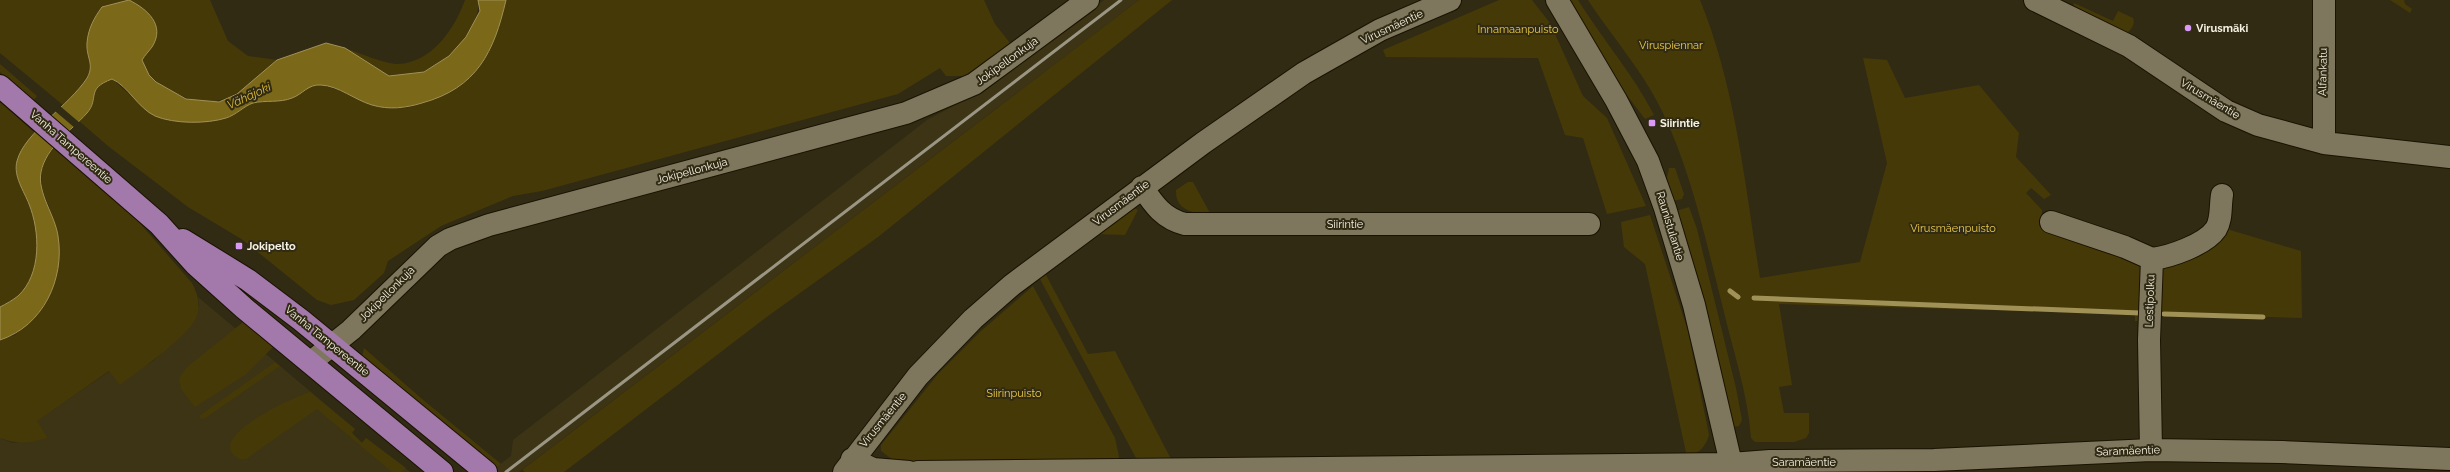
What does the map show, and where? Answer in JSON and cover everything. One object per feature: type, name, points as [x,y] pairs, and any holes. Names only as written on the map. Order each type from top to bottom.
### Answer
[{"type":"main road","name":"Vanha Tampereentie","points":[[0,86],[159,224],[203,272],[284,342],[311,362],[442,472]]},
{"type":"main road","name":"Vanha Tampereentie","points":[[159,224],[248,280],[333,345],[486,472]]},
{"type":"street","name":"Jokipellonkuja","points":[[311,362],[333,345],[426,255],[450,239],[489,225],[906,113],[974,84],[1088,0]]},
{"type":"street","name":"Virusmäentie","points":[[848,466],[918,376],[973,319],[1012,285],[1142,187],[1304,73],[1380,30],[1450,0]]},
{"type":"street","name":"Raunistulantie","points":[[1557,0],[1616,100],[1648,161],[1665,208],[1694,305],[1732,468]]},
{"type":"street","name":"Virusmäentie","points":[[2034,0],[2128,46],[2226,111],[2281,133],[2324,143],[2450,158]]},
{"type":"street","name":"Alfankatu","points":[[2324,0],[2324,143]]},
{"type":"street","name":"Siirintie","points":[[1142,187],[1156,208],[1165,215],[1185,224],[1589,224]]},
{"type":"street","points":[[2152,259],[2168,257],[2195,245],[2210,234],[2219,221],[2222,195]]},
{"type":"street","name":"Lestipolku","points":[[2051,222],[2125,247],[2152,259],[2149,340],[2151,450]]},
{"type":"street","name":"Saramäentie","points":[[918,472],[1732,468],[1770,461],[1927,460],[2151,450],[2282,452],[2450,459]]},
{"type":"street","points":[[848,466],[909,472]]},
{"type":"shaded area","points":[[1104,0],[1139,0],[519,472],[490,472],[511,456],[513,440],[927,120],[991,86]]},
{"type":"shaded area","points":[[198,297],[355,429],[352,433],[362,443],[366,438],[410,472],[0,472],[0,438],[13,443],[48,438],[36,421],[110,371],[139,370],[154,360],[186,330],[199,306]]},
{"type":"green space","points":[[0,0],[210,0],[228,41],[248,56],[277,60],[265,72],[241,91],[216,101],[202,101],[187,98],[170,90],[152,78],[146,70],[142,59],[152,47],[88,56],[92,68],[77,92],[63,105],[0,53]]},
{"type":"green space","points":[[465,0],[478,0],[478,10],[475,21],[469,32],[453,53],[433,68],[424,72],[407,76],[386,75],[345,48],[393,64],[410,62],[421,58],[432,51],[448,32],[461,11]]},
{"type":"green space","points":[[506,0],[984,0],[995,24],[1010,43],[968,76],[946,76],[940,68],[898,94],[542,191],[513,196],[441,226],[388,261],[384,273],[354,300],[331,305],[317,300],[243,240],[188,207],[108,146],[79,121],[90,109],[98,86],[112,79],[154,116],[169,120],[212,121],[227,118],[252,103],[292,98],[308,87],[321,85],[390,106],[403,108],[414,106],[444,96],[459,87],[471,76],[481,64],[489,50],[496,34]]},
{"type":"green space","points":[[1139,0],[1172,0],[878,237],[768,316],[564,472],[525,472],[522,470]]},
{"type":"green space","name":"Innamaanpuisto","points":[[1499,0],[1532,0],[1550,23],[1583,96],[1607,118],[1646,206],[1607,214],[1583,138],[1565,135],[1538,58],[1386,57],[1383,50]]},
{"type":"green space","points":[[1566,0],[1578,0],[1637,85],[1654,115],[1645,119],[1623,90]]},
{"type":"green space","name":"Virusmäenpuisto","points":[[1588,0],[1700,0],[1712,33],[1731,102],[1744,173],[1760,278],[1860,262],[1887,163],[1863,58],[1887,60],[1905,98],[1979,85],[2019,133],[2016,157],[2051,195],[2044,199],[2031,188],[2026,193],[2042,210],[2042,217],[2039,222],[2042,230],[2047,229],[2136,259],[2141,267],[2140,321],[2135,321],[2135,314],[1779,304],[1792,385],[1779,387],[1784,413],[1809,413],[1809,433],[1806,438],[1794,442],[1755,442],[1751,438],[1747,405],[1704,233],[1690,183],[1673,135],[1646,82]]},
{"type":"green space","points":[[2390,0],[2404,0],[2405,4],[2412,9],[2410,13]]},
{"type":"green space","points":[[2074,3],[2113,21],[2118,11],[2133,18],[2133,26],[2124,34],[2073,7]]},
{"type":"green space","points":[[0,64],[37,96],[33,101],[0,72]]},
{"type":"green space","points":[[0,102],[35,133],[18,156],[16,169],[18,179],[33,215],[37,239],[37,252],[35,264],[26,287],[18,296],[0,307]]},
{"type":"green space","points":[[54,148],[130,212],[192,283],[196,291],[199,305],[198,314],[191,326],[183,335],[161,354],[120,385],[109,371],[37,421],[48,438],[30,442],[13,442],[0,438],[0,340],[15,335],[36,316],[50,209],[42,190],[41,173],[45,158]]},
{"type":"green space","points":[[1669,168],[1675,168],[1684,194],[1682,199],[1673,201],[1667,178]]},
{"type":"green space","points":[[1188,182],[1193,182],[1211,215],[1192,212],[1182,207],[1177,197],[1176,190]]},
{"type":"green space","points":[[1689,207],[1697,229],[1736,388],[1742,420],[1739,426],[1733,427],[1693,261],[1676,211]]},
{"type":"green space","points":[[1134,208],[1138,210],[1125,235],[1094,234],[1126,209]]},
{"type":"green space","points":[[1650,215],[1688,331],[1709,435],[1706,443],[1701,449],[1687,457],[1645,264],[1624,247],[1621,222]]},
{"type":"green space","points":[[2228,215],[2230,230],[2301,251],[2302,318],[2162,314],[2159,341],[2161,271]]},
{"type":"green space","points":[[1045,273],[1088,354],[1115,351],[1173,463],[1136,458],[1039,277]]},
{"type":"green space","name":"Siirinpuisto","points":[[1033,286],[1115,438],[1119,457],[1116,461],[901,461],[893,460],[881,451],[881,445],[938,374],[981,331]]},
{"type":"green space","points":[[247,319],[276,344],[245,375],[195,407],[181,389],[179,378],[187,367]]},
{"type":"green space","points":[[364,348],[422,399],[501,464],[496,468],[362,357]]},
{"type":"green space","points":[[275,362],[280,366],[207,417],[201,419],[199,416]]},
{"type":"green space","points":[[310,392],[355,429],[352,433],[362,443],[366,438],[406,468],[402,472],[392,472],[317,409],[246,459],[240,459],[231,451],[232,441],[240,430],[287,401]]},
{"type":"water","name":"Vähäjoki","points":[[129,0],[148,13],[156,25],[156,39],[142,60],[149,75],[156,82],[186,99],[219,102],[237,94],[277,60],[326,43],[345,48],[389,76],[424,72],[449,56],[466,37],[480,11],[478,0],[506,0],[496,36],[489,51],[470,78],[457,88],[441,96],[410,106],[397,108],[378,107],[366,103],[341,90],[328,86],[316,85],[287,100],[253,103],[226,118],[200,122],[181,122],[171,121],[155,116],[143,108],[118,82],[112,79],[99,86],[94,94],[91,108],[54,147],[48,155],[41,172],[40,180],[44,196],[54,220],[58,236],[58,268],[54,284],[48,299],[28,324],[15,333],[0,340],[0,307],[18,296],[26,287],[35,264],[37,252],[37,239],[33,215],[16,172],[17,161],[28,140],[70,98],[87,78],[90,65],[87,43],[92,24],[99,11],[102,7]]},
{"type":"pier","points":[[60,106],[80,123],[75,128],[55,111]]},
{"type":"waterway","points":[[1730,291],[1738,297]]},
{"type":"waterway","points":[[1754,298],[2140,313]]},
{"type":"waterway","points":[[2164,314],[2263,317]]},
{"type":"railway","points":[[506,472],[1121,0]]},
{"type":"place","name":"Virusmäki","points":[[2188,28]]},
{"type":"place","name":"Siirintie","points":[[1652,123]]},
{"type":"place","name":"Jokipelto","points":[[239,246]]},
{"type":"park label","name":"Viruspiennar","points":[[1671,45]]}]
